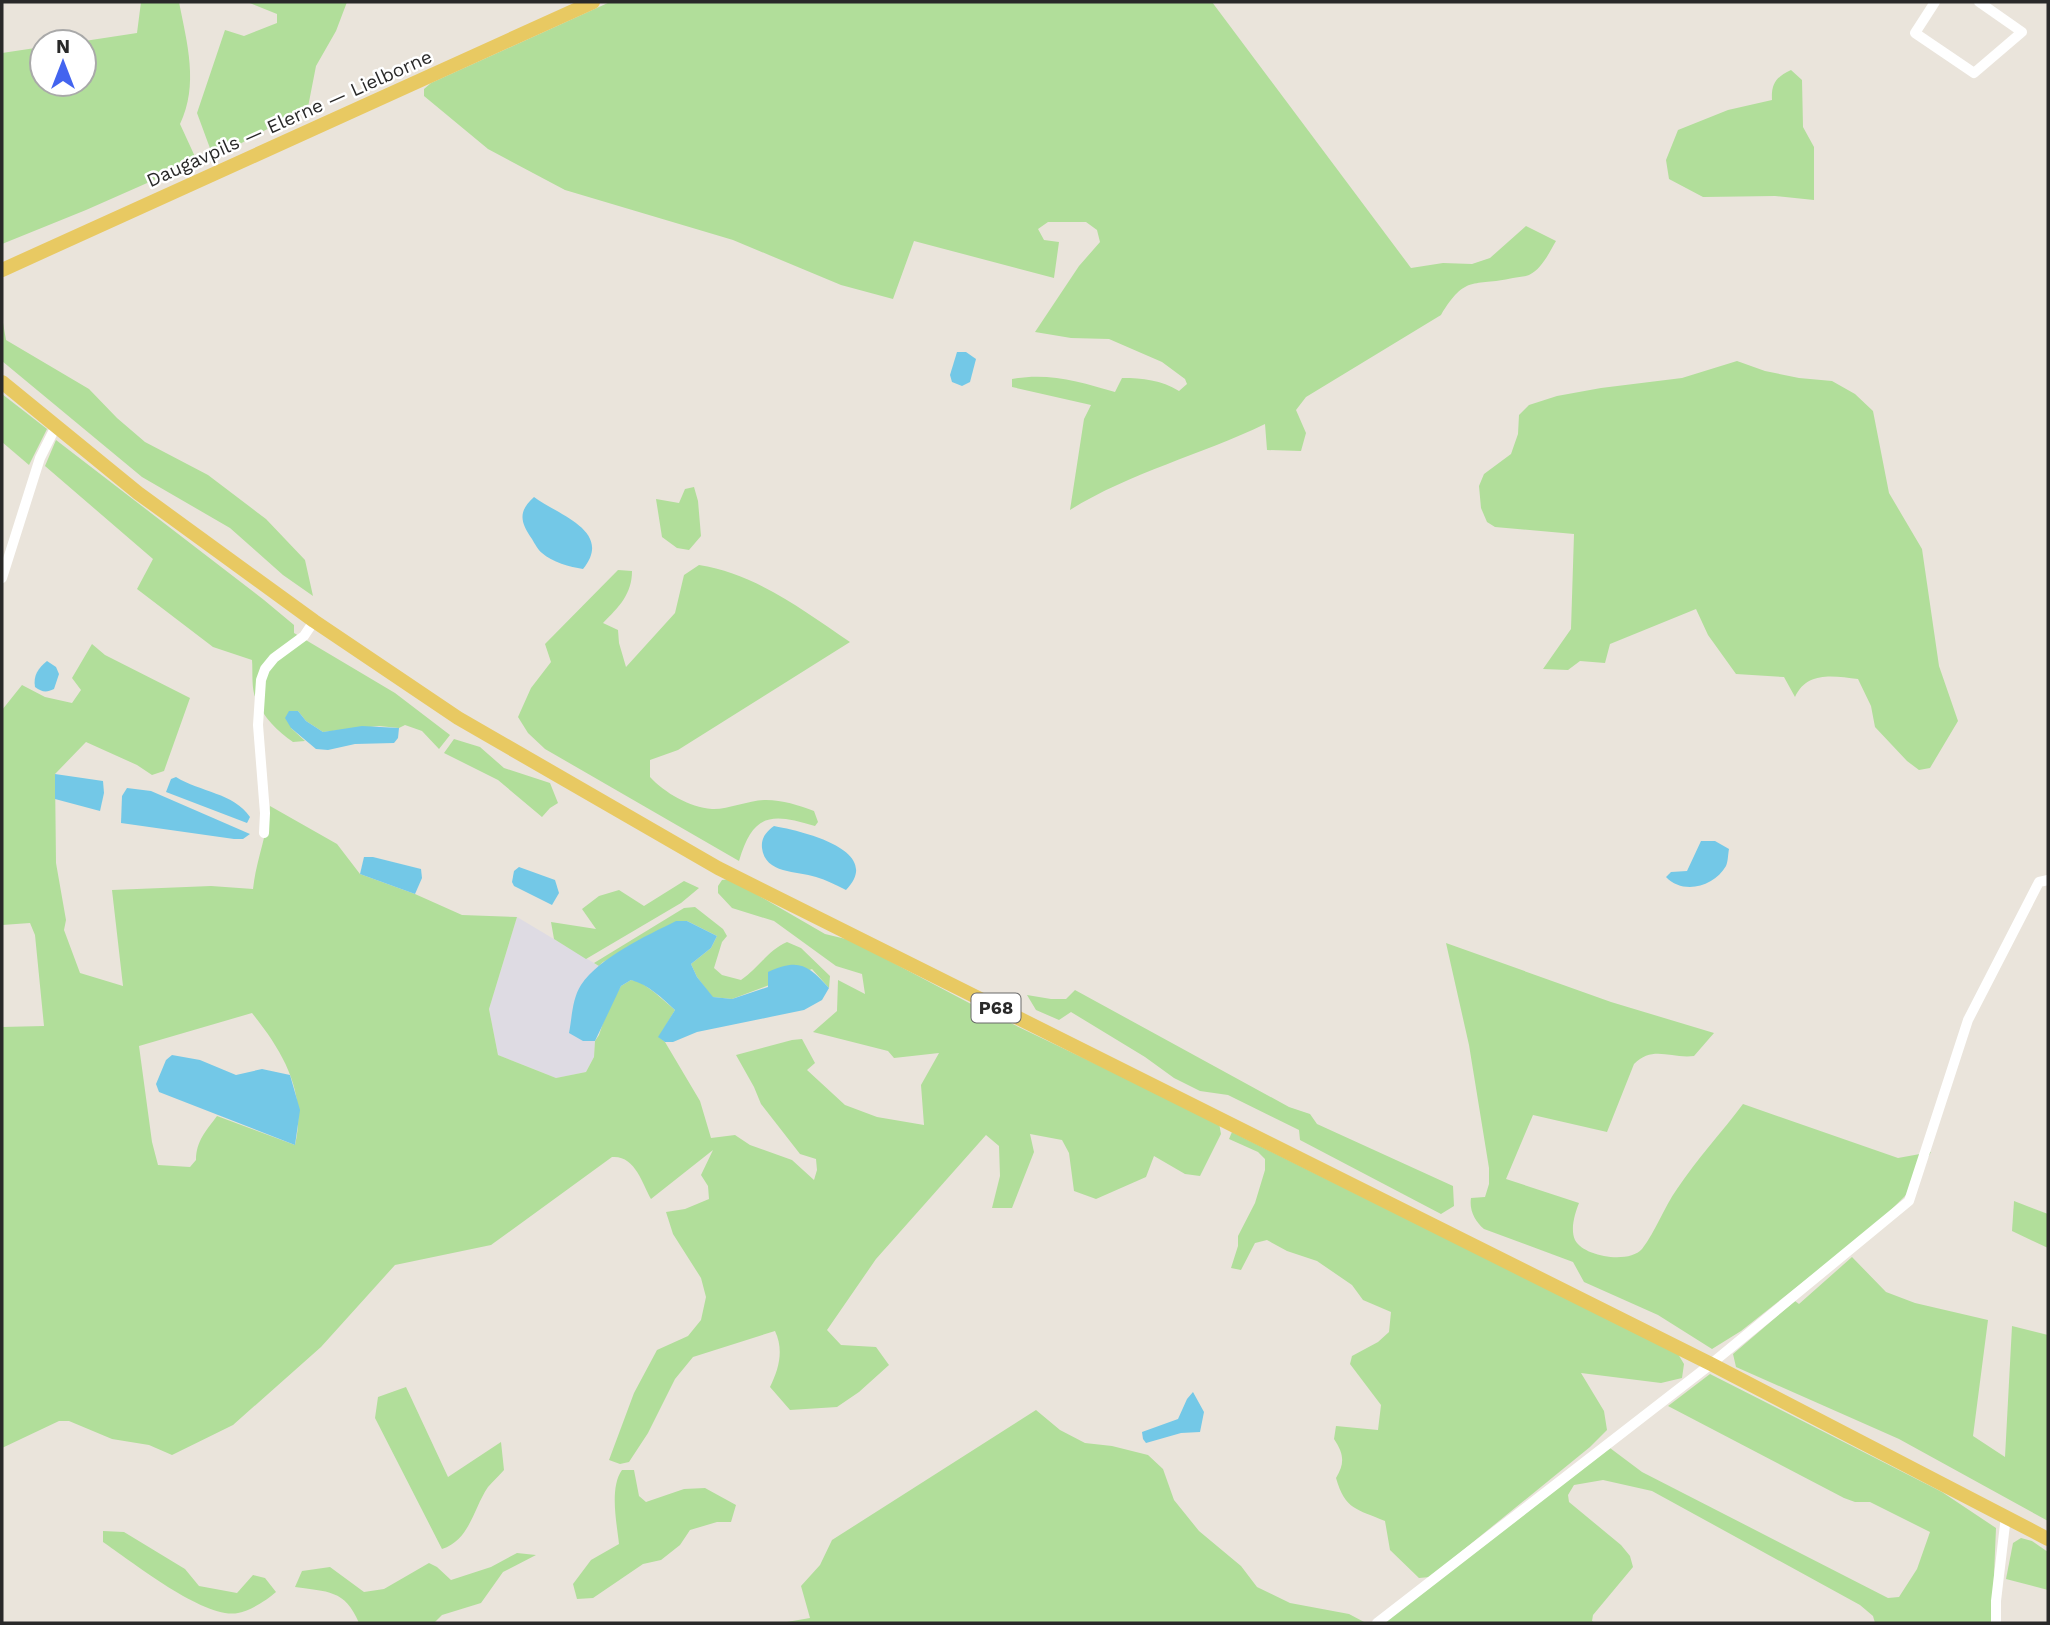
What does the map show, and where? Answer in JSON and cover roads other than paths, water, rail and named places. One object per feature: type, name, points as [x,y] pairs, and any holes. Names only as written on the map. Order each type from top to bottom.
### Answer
[{"type":"main road","name":"Daugavpils — Elerne — Lielborne","points":[[2,270],[593,2]]},
{"type":"main road","name":"P68","points":[[2,382],[55,428],[196,536],[314,621],[458,718],[718,868],[1711,1364],[2048,1539]]},
{"type":"street","points":[[1935,2],[1915,33],[1974,73],[2022,32],[1979,2]]},
{"type":"street","points":[[2,578],[40,458],[55,428]]},
{"type":"street","points":[[264,833],[265,813],[258,725],[261,680],[265,669],[274,658],[299,641],[314,621]]},
{"type":"street","points":[[1377,1623],[1711,1364],[1909,1201],[1968,1020],[2039,882],[2048,880]]},
{"type":"street","points":[[1996,1623],[2006,1516]]},
{"type":"water","points":[[957,352],[966,352],[976,359],[970,382],[962,386],[952,382],[950,375]]},
{"type":"water","points":[[534,497],[568,518],[587,534],[592,544],[591,556],[583,569],[556,561],[537,547],[523,523],[525,508]]},
{"type":"water","points":[[47,661],[56,667],[59,674],[54,689],[44,691],[35,687],[35,679],[39,669]]},
{"type":"water","points":[[289,711],[298,711],[306,721],[323,732],[362,726],[399,728],[398,738],[394,743],[316,749],[291,728],[285,718]]},
{"type":"water","points":[[55,774],[103,781],[104,793],[100,811],[55,799]]},
{"type":"water","points":[[176,777],[235,803],[250,817],[247,823],[166,792],[171,779]]},
{"type":"water","points":[[127,788],[151,791],[250,834],[243,839],[234,839],[121,823],[122,796]]},
{"type":"water","points":[[774,826],[819,838],[847,853],[855,864],[855,876],[846,890],[820,878],[783,870],[769,863],[764,856],[762,841]]},
{"type":"water","points":[[1701,841],[1715,841],[1729,849],[1727,864],[1721,873],[1698,886],[1673,883],[1666,877],[1671,872],[1687,871]]},
{"type":"water","points":[[364,857],[421,869],[422,878],[415,894],[360,874]]},
{"type":"water","points":[[519,867],[555,880],[559,893],[552,905],[514,886],[514,871]]},
{"type":"water","points":[[676,921],[687,921],[717,936],[711,948],[691,964],[697,977],[713,997],[732,999],[768,987],[768,972],[788,965],[809,969],[829,988],[822,1000],[804,1010],[697,1032],[673,1042],[665,1042],[658,1037],[675,1010],[649,989],[631,980],[621,986],[595,1041],[583,1041],[569,1033],[576,996],[589,975],[611,956]]},
{"type":"water","points":[[172,1055],[200,1060],[236,1075],[262,1069],[290,1075],[300,1110],[295,1145],[159,1092],[156,1084],[166,1060]]},
{"type":"water","points":[[1193,1392],[1204,1412],[1200,1432],[1181,1433],[1146,1443],[1142,1432],[1178,1419]]}]
